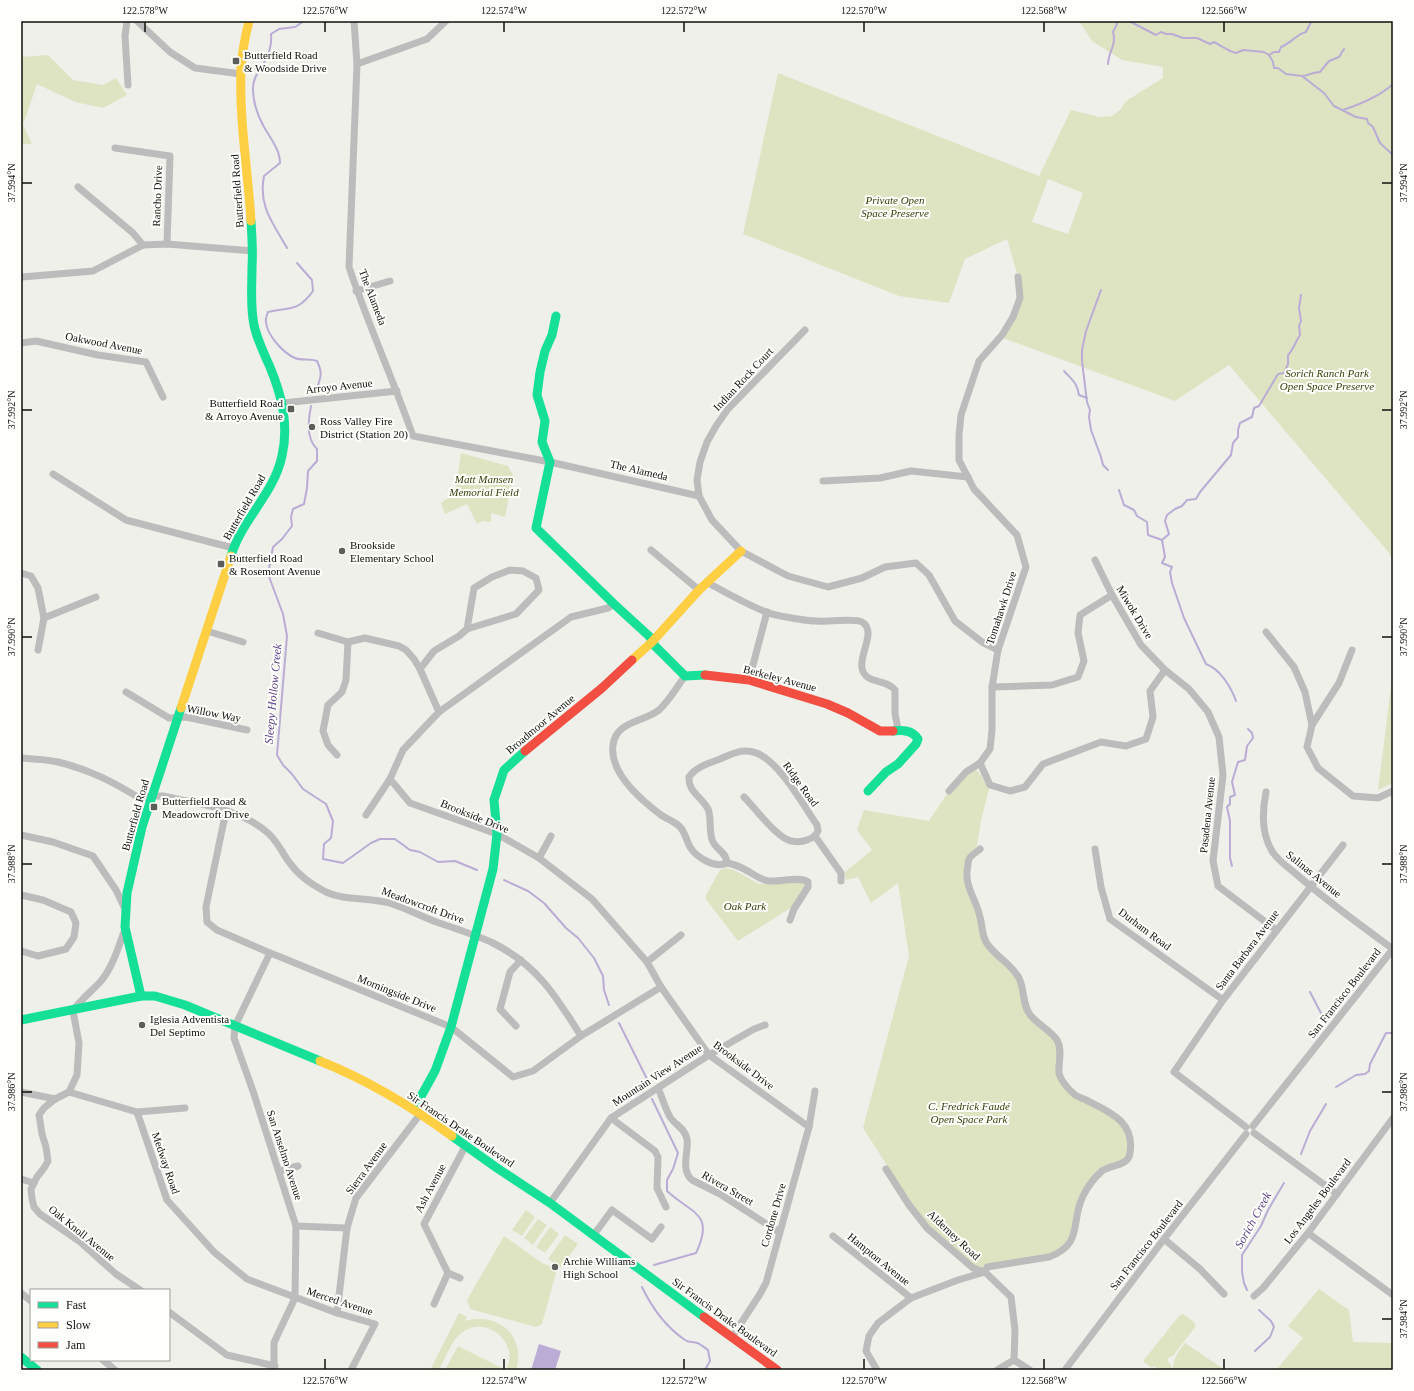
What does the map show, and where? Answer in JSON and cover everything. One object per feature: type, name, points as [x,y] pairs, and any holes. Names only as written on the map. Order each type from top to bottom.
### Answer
[{"type":"street","points":[[127,21],[125,36],[128,85]]},
{"type":"street","points":[[137,21],[170,52],[195,68],[241,74]]},
{"type":"street","name":"Butterfield Road","points":[[141,996],[126,927],[125,909],[127,893],[142,827],[233,548],[237,538],[268,492],[282,458],[285,438],[285,422],[282,403],[254,326],[252,307],[253,251],[241,74],[243,50],[249,21]]},
{"type":"street","name":"The Alameda","points":[[354,21],[356,64],[348,267],[397,391],[413,436],[550,462],[699,496]]},
{"type":"street","points":[[356,64],[427,39],[446,21]]},
{"type":"street","name":"Rancho Drive","points":[[115,148],[170,156],[167,244]]},
{"type":"street","points":[[78,187],[133,233],[143,244]]},
{"type":"street","points":[[22,277],[93,271],[143,244],[167,244],[253,251]]},
{"type":"street","name":"Tomahawk Drive","points":[[980,764],[990,749],[992,730],[992,686],[998,650],[1026,567],[1017,535],[974,489],[959,460],[959,435],[961,415],[979,361],[1002,335],[1013,317],[1020,298],[1018,278]]},
{"type":"street","points":[[356,290],[390,281]]},
{"type":"street","points":[[556,316],[552,335],[545,351],[537,395],[545,420],[542,442],[550,462],[536,528],[649,636],[655,646],[685,676],[662,707],[657,711],[622,728],[613,745],[614,762],[622,778],[648,805],[677,824],[682,829],[691,848],[707,861],[717,865],[726,863],[744,868],[758,878],[768,881],[807,880],[808,887],[794,909],[790,920]]},
{"type":"street","name":"Indian Rock Court","points":[[699,496],[697,480],[700,462],[707,442],[716,426],[728,409],[805,330]]},
{"type":"street","name":"Oakwood Avenue","points":[[21,343],[36,341],[98,355],[146,362],[163,397]]},
{"type":"street","name":"Arroyo Avenue","points":[[282,403],[397,391]]},
{"type":"street","points":[[823,481],[880,478],[911,471],[968,476]]},
{"type":"street","points":[[53,474],[126,520],[233,548]]},
{"type":"street","points":[[699,496],[712,520],[741,550],[788,576],[828,587],[862,578],[885,566],[916,563],[930,575],[955,621],[982,642],[998,650]]},
{"type":"street","points":[[651,550],[698,590]]},
{"type":"street","name":"Broadmoor Avenue","points":[[417,1111],[435,1071],[451,1027],[493,870],[498,834],[494,800],[504,770],[530,746],[602,688],[652,642],[698,590],[708,584],[741,550]]},
{"type":"street","name":"Miwok Drive","points":[[1095,560],[1112,595],[1141,645],[1165,670]]},
{"type":"street","points":[[420,669],[434,651],[459,636],[467,629],[516,614],[539,590],[536,578],[523,571],[510,570],[492,577],[474,588],[467,629]]},
{"type":"street","points":[[21,573],[31,576],[38,588],[44,618],[38,650]]},
{"type":"street","points":[[708,584],[766,612],[815,621],[853,620],[862,622],[867,628],[868,633],[861,663],[863,672],[869,679],[887,684],[895,690],[895,714],[898,729]]},
{"type":"street","points":[[992,686],[1052,685],[1078,678],[1084,661],[1078,633],[1080,615],[1112,595]]},
{"type":"street","points":[[44,618],[96,597]]},
{"type":"street","points":[[366,815],[390,779],[403,750],[439,712],[571,616],[608,608],[614,604]]},
{"type":"street","points":[[749,680],[766,612]]},
{"type":"street","points":[[207,631],[243,642]]},
{"type":"street","points":[[1266,632],[1294,668],[1304,692],[1312,725]]},
{"type":"street","points":[[318,633],[348,642],[365,638],[399,646],[406,650],[420,669],[439,712]]},
{"type":"street","points":[[337,755],[328,745],[323,731],[328,705],[342,692],[346,680],[348,642]]},
{"type":"street","points":[[1352,650],[1339,683],[1312,725],[1307,747],[1318,768],[1353,796],[1378,798],[1393,791]]},
{"type":"street","points":[[949,791],[966,772],[980,764],[990,785],[1010,791],[1026,787],[1043,764],[1101,742],[1126,746],[1146,739],[1153,717],[1150,691],[1165,670]]},
{"type":"street","name":"Pasadena Avenue","points":[[1165,670],[1189,689],[1208,712],[1219,737],[1223,775],[1213,861],[1218,886],[1276,930]]},
{"type":"street","name":"Berkeley Avenue","points":[[685,676],[702,675],[749,680],[827,704],[886,732],[898,729],[915,734],[918,739],[916,744],[898,764],[886,772],[868,791]]},
{"type":"street","name":"Willow Way","points":[[126,692],[169,718],[186,717],[247,730]]},
{"type":"street","name":"Ridge Road","points":[[726,863],[727,858],[713,842],[707,808],[692,790],[689,777],[699,768],[736,752],[752,752],[759,754],[768,759],[776,767],[817,825],[818,831],[815,836]]},
{"type":"street","name":"Meadowcroft Drive","points":[[21,758],[57,762],[81,768],[104,778],[141,799],[151,796],[163,796],[240,815],[254,822],[268,833],[278,844],[296,871],[308,882],[329,893],[349,898],[371,899],[389,903],[491,942],[521,960],[537,973],[551,990],[581,1036]]},
{"type":"street","name":"Brookside Drive","points":[[390,779],[410,803],[498,834],[539,858],[592,899],[647,962],[661,986],[709,1055],[809,1126]]},
{"type":"street","name":"Salinas Avenue","points":[[1266,792],[1264,806],[1264,825],[1266,837],[1278,859],[1310,887],[1393,949]]},
{"type":"street","points":[[744,796],[783,838],[796,842],[804,841],[815,836],[841,873],[841,881]]},
{"type":"street","name":"Morningside Drive","points":[[226,811],[206,907],[207,922],[217,930],[270,953],[451,1027],[513,1077],[533,1071],[581,1036],[661,986]]},
{"type":"street","points":[[21,835],[53,842],[93,856],[116,890],[125,909]]},
{"type":"street","points":[[539,858],[551,836]]},
{"type":"street","name":"Santa Barbara Avenue","points":[[1250,1130],[1174,1072],[1223,1000],[1343,845]]},
{"type":"street","points":[[877,1370],[866,1351],[869,1336],[878,1323],[911,1298],[958,1280],[985,1272],[987,1267],[1049,1257],[1058,1254],[1072,1241],[1078,1210],[1084,1195],[1102,1171],[1119,1165],[1127,1160],[1130,1153],[1130,1134],[1121,1120],[1108,1111],[1073,1094],[1059,1075],[1060,1051],[1057,1040],[1030,1015],[1019,979],[1014,971],[988,946],[983,938],[980,916],[967,883],[966,871],[968,859],[980,849]]},
{"type":"street","name":"Durham Road","points":[[1095,849],[1100,887],[1110,919],[1223,1000]]},
{"type":"street","points":[[21,895],[43,900],[71,912],[76,923],[74,937],[66,949],[38,956],[21,951]]},
{"type":"street","points":[[126,927],[112,963],[102,980],[80,1001],[73,1011],[79,1043],[78,1075],[69,1092],[137,1112],[185,1108]]},
{"type":"street","points":[[647,962],[682,935]]},
{"type":"street","name":"San Francisco Boulevard","points":[[1065,1370],[1164,1239],[1393,949]]},
{"type":"street","points":[[235,1026],[270,953]]},
{"type":"street","points":[[516,1026],[500,1009],[510,972],[521,960]]},
{"type":"street","name":"Sir Francis Drake Boulevard","points":[[21,1020],[73,1011],[141,996],[155,996],[168,999],[330,1065],[369,1084],[417,1111],[550,1203],[777,1370]]},
{"type":"street","name":"Mountain View Avenue","points":[[550,1203],[611,1118],[709,1055],[754,1029],[765,1025]]},
{"type":"street","name":"San Anselmo Avenue","points":[[235,1026],[234,1038],[253,1091],[296,1226],[295,1298],[274,1343],[275,1368]]},
{"type":"street","name":"Rivera Street","points":[[658,1088],[670,1117],[685,1134],[687,1141],[686,1169],[689,1177],[720,1194],[779,1232]]},
{"type":"street","name":"Cordone Drive","points":[[732,1337],[766,1283],[809,1126],[815,1091]]},
{"type":"street","points":[[21,1092],[55,1099]]},
{"type":"street","name":"Oak Knoll Avenue","points":[[69,1092],[55,1099],[44,1108],[39,1115],[48,1161],[31,1189],[34,1207],[40,1214],[79,1241],[116,1274],[138,1289]]},
{"type":"street","name":"Sierra Avenue","points":[[337,1314],[347,1228],[356,1198],[417,1111]]},
{"type":"street","name":"Medway Road","points":[[137,1112],[167,1200],[214,1252],[247,1279],[295,1298]]},
{"type":"street","points":[[611,1118],[655,1151],[658,1157],[657,1188],[666,1207]]},
{"type":"street","name":"Los Angeles Boulevard","points":[[1254,1296],[1263,1288],[1308,1233],[1393,1118]]},
{"type":"street","points":[[1250,1130],[1337,1194]]},
{"type":"street","name":"Ash Avenue","points":[[448,1273],[424,1224],[466,1145]]},
{"type":"street","points":[[279,1171],[298,1166]]},
{"type":"street","name":"Alderney Road","points":[[886,1169],[909,1205],[927,1228],[973,1268],[985,1272],[1011,1297],[1015,1330],[1014,1360]]},
{"type":"street","points":[[21,1179],[34,1183]]},
{"type":"street","points":[[593,1236],[612,1210],[652,1239],[661,1227]]},
{"type":"street","points":[[296,1226],[347,1228]]},
{"type":"street","points":[[1308,1233],[1393,1295]]},
{"type":"street","name":"Hampton Avenue","points":[[833,1236],[911,1298]]},
{"type":"street","points":[[1164,1239],[1200,1269],[1224,1294]]},
{"type":"street","points":[[434,1304],[448,1273],[460,1278]]},
{"type":"street","points":[[21,1293],[30,1300]]},
{"type":"street","name":"Merced Avenue","points":[[295,1298],[337,1314],[375,1324],[351,1370]]},
{"type":"street","points":[[170,1313],[227,1355],[275,1368]]},
{"type":"street","points":[[21,1357],[37,1370]]},
{"type":"street","points":[[997,1370],[1014,1360],[1030,1370]]},
{"type":"street","points":[[103,1361],[115,1370]]},
{"type":"green space","points":[[1079,21],[1393,21],[1393,564],[1390,554],[1229,365],[1175,401],[1000,337],[1020,298],[1018,277],[1007,239],[965,259],[949,303],[899,296],[743,234],[778,73],[1039,176],[1071,110],[1100,117],[1112,116],[1120,110],[1126,101],[1163,78],[1163,67],[1122,60],[1092,41]],"holes":[[[1048,179],[1083,193],[1068,234],[1032,222]]]},
{"type":"green space","points":[[48,55],[73,80],[103,85],[116,78],[127,95],[103,108],[75,102],[37,84],[23,125],[32,144],[21,144],[21,57]]},
{"type":"green space","name":"Matt Mansen Memorial Field","points":[[461,453],[508,466],[513,475],[505,517],[491,513],[491,522],[483,521],[477,524],[467,504],[445,514],[441,503],[453,495],[456,488]]},
{"type":"green space","points":[[1393,670],[1393,783],[1378,790]]},
{"type":"green space","name":"C. Fredrick Faudé Open Space Park","points":[[975,769],[989,789],[981,821],[976,852],[966,871],[983,938],[1014,971],[1026,1006],[1057,1040],[1059,1075],[1073,1094],[1108,1111],[1130,1134],[1127,1160],[1102,1171],[1084,1195],[1075,1231],[1058,1254],[987,1267],[973,1268],[927,1228],[863,1128],[909,956],[898,883],[871,903],[858,877],[846,880],[844,873],[872,850],[857,830],[864,810],[929,821],[949,791]]},
{"type":"green space","name":"Oak Park","points":[[726,868],[736,871],[759,884],[807,880],[806,885],[792,907],[738,941],[705,898],[720,870]]},
{"type":"green space","points":[[526,1210],[535,1217],[522,1236],[512,1230]]},
{"type":"green space","points":[[538,1219],[547,1225],[533,1245],[524,1238]]},
{"type":"green space","points":[[550,1227],[559,1234],[545,1253],[536,1247]]},
{"type":"green space","points":[[565,1235],[578,1244],[560,1268],[548,1259]]},
{"type":"green space","points":[[504,1236],[542,1263],[557,1269],[542,1324],[536,1327],[470,1309],[467,1300]]},
{"type":"green space","points":[[1319,1289],[1349,1310],[1353,1342],[1393,1343],[1393,1370],[1276,1370],[1303,1338],[1288,1326]]},
{"type":"green space","points":[[459,1313],[467,1317],[465,1321],[477,1319],[488,1320],[498,1323],[507,1329],[513,1337],[517,1347],[518,1358],[516,1370],[506,1370],[509,1359],[508,1349],[504,1340],[497,1333],[488,1328],[479,1327],[469,1329],[459,1335],[450,1347],[439,1370],[430,1370]]},
{"type":"green space","points":[[1183,1314],[1194,1322],[1195,1327],[1173,1356],[1169,1357],[1167,1360],[1172,1369],[1159,1370],[1154,1366],[1152,1368],[1144,1362],[1144,1360],[1179,1316]]},
{"type":"green space","points":[[1185,1343],[1225,1370],[1173,1370],[1178,1352]]},
{"type":"green space","points":[[458,1346],[502,1368],[501,1370],[445,1370]]},
{"type":"shaded area","points":[[539,1344],[561,1351],[555,1370],[531,1370]]},
{"type":"waterway","name":"Sleepy Hollow Creek","points":[[287,248],[268,214],[263,196],[264,176],[280,163],[280,158],[277,149],[264,127],[258,113],[254,98],[253,84],[255,77],[265,61],[269,51],[271,34],[279,29],[295,27],[304,21]]},
{"type":"waterway","points":[[1108,64],[1114,41],[1113,32],[1117,24],[1116,21]]},
{"type":"waterway","points":[[1129,21],[1156,35],[1161,32],[1183,38],[1197,38],[1210,44],[1214,42],[1236,53],[1243,50],[1264,52],[1269,55],[1273,62],[1274,68],[1278,68],[1286,74],[1302,76],[1324,93],[1334,106],[1356,117],[1367,119],[1368,123],[1373,127],[1380,143],[1393,155]]},
{"type":"waterway","points":[[1269,55],[1274,52],[1279,52],[1281,47],[1288,44],[1300,34],[1306,32],[1311,22],[1314,21]]},
{"type":"waterway","points":[[1303,76],[1320,72],[1329,61],[1339,57],[1344,49]]},
{"type":"waterway","points":[[1343,110],[1370,99],[1393,84]]},
{"type":"waterway","name":"Sleepy Hollow Creek","points":[[297,263],[312,280],[313,291],[308,298],[298,306],[268,312],[266,321],[272,338],[290,356],[297,359],[317,361],[321,376],[316,390]]},
{"type":"waterway","points":[[1101,290],[1086,331],[1082,350],[1082,361],[1087,402],[1090,410],[1089,417],[1091,430],[1103,465],[1108,470]]},
{"type":"waterway","points":[[1236,701],[1231,690],[1220,674],[1211,666],[1206,664],[1184,618],[1172,583],[1170,572],[1172,567],[1162,563],[1165,557],[1162,540],[1169,534],[1165,521],[1167,515],[1182,506],[1187,500],[1196,499],[1200,492],[1231,455],[1233,443],[1238,437],[1240,423],[1252,417],[1254,408],[1259,406],[1278,374],[1284,373],[1288,364],[1288,355],[1300,335],[1299,326],[1301,321],[1299,308],[1301,295]]},
{"type":"waterway","points":[[1064,371],[1072,379],[1079,395],[1087,398]]},
{"type":"waterway","name":"Sleepy Hollow Creek","points":[[311,406],[309,417],[309,435],[313,445],[317,449],[317,461],[308,471],[304,504],[293,509],[291,517],[292,526],[282,539],[273,547],[268,574],[283,614],[287,636],[277,755],[283,765],[303,789],[326,804],[333,821],[331,838],[324,844],[323,859],[343,863],[371,843],[380,839],[395,839],[410,850],[420,852],[438,862],[455,861],[477,870]]},
{"type":"waterway","points":[[1119,490],[1124,505],[1134,510],[1137,516],[1147,522],[1148,535],[1162,540]]},
{"type":"waterway","points":[[1232,866],[1230,858],[1230,821],[1227,807],[1230,804],[1230,797],[1235,795],[1232,782],[1238,762],[1245,760],[1247,746],[1253,738],[1252,733],[1248,729]]},
{"type":"waterway","name":"Sleepy Hollow Creek","points":[[504,880],[528,891],[544,903],[566,928],[578,938],[594,958],[603,976],[604,990],[609,1005]]},
{"type":"waterway","points":[[1310,992],[1326,1020]]},
{"type":"waterway","name":"Sleepy Hollow Creek","points":[[619,1023],[649,1083]]},
{"type":"waterway","name":"Sorich Creek","points":[[1336,1087],[1356,1075],[1365,1074],[1369,1071],[1370,1064],[1386,1033],[1393,1033]]},
{"type":"waterway","name":"Sleepy Hollow Creek","points":[[652,1099],[678,1153],[673,1169],[667,1180],[667,1191],[698,1216],[702,1222],[703,1230],[696,1253],[654,1265]]},
{"type":"waterway","name":"Sorich Creek","points":[[1301,1154],[1310,1131],[1326,1104]]},
{"type":"waterway","name":"Sorich Creek","points":[[1247,1290],[1242,1272],[1242,1255],[1261,1226],[1268,1210],[1284,1183]]},
{"type":"waterway","name":"Sleepy Hollow Creek","points":[[642,1287],[655,1310],[678,1335],[686,1341],[696,1342],[708,1350],[710,1361],[705,1370]]},
{"type":"waterway","name":"Sorich Creek","points":[[1255,1351],[1270,1337],[1274,1327],[1271,1321],[1259,1310]]},
{"type":"traffic: fast","points":[[231,556],[242,530],[265,495],[278,470],[282,456],[285,433],[283,411],[278,389],[254,325],[252,303],[251,221]]},
{"type":"traffic: fast","points":[[556,316],[552,335],[545,351],[537,395],[545,421],[542,442],[550,462],[536,528],[649,636],[655,646],[685,676],[705,675]]},
{"type":"traffic: fast","points":[[141,996],[125,927],[127,893],[142,827],[181,708]]},
{"type":"traffic: fast","points":[[868,791],[886,772],[898,764],[916,744],[918,739],[916,736],[907,731],[893,731]]},
{"type":"traffic: fast","points":[[414,1109],[435,1071],[451,1027],[493,869],[497,834],[494,800],[504,770],[525,751]]},
{"type":"traffic: fast","points":[[21,1020],[141,996],[155,996],[185,1005],[320,1061]]},
{"type":"traffic: fast","points":[[452,1136],[550,1203],[704,1317]]},
{"type":"traffic: fast","points":[[21,1357],[37,1370]]},
{"type":"traffic: slow","points":[[249,21],[242,57],[241,107],[251,221]]},
{"type":"traffic: slow","points":[[632,660],[652,642],[699,590],[741,551]]},
{"type":"traffic: slow","points":[[181,708],[231,556]]},
{"type":"traffic: slow","points":[[320,1061],[388,1094],[421,1114],[452,1136]]},
{"type":"traffic: jam","points":[[525,751],[602,688],[632,660]]},
{"type":"traffic: jam","points":[[705,675],[749,680],[827,704],[848,713],[880,731],[893,731]]},
{"type":"traffic: jam","points":[[704,1317],[777,1370]]},
{"type":"place","name":"Butterfield Road & Woodside Drive","points":[[236,61]]},
{"type":"place","name":"Butterfield Road & Arroyo Avenue","points":[[291,409]]},
{"type":"place","name":"Ross Valley Fire District (Station 20)","points":[[312,427]]},
{"type":"place","name":"Brookside Elementary School","points":[[342,551]]},
{"type":"place","name":"Butterfield Road & Rosemont Avenue","points":[[221,564]]},
{"type":"place","name":"Butterfield Road & Meadowcroft Drive","points":[[154,807]]},
{"type":"place","name":"Iglesia Adventista Del Septimo","points":[[142,1025]]},
{"type":"place","name":"Archie Williams High School","points":[[555,1267]]},
{"type":"park label","name":"Private Open Space Preserve","points":[[895,206]]},
{"type":"park label","name":"Sorich Ranch Park Open Space Preserve","points":[[1327,379]]}]
